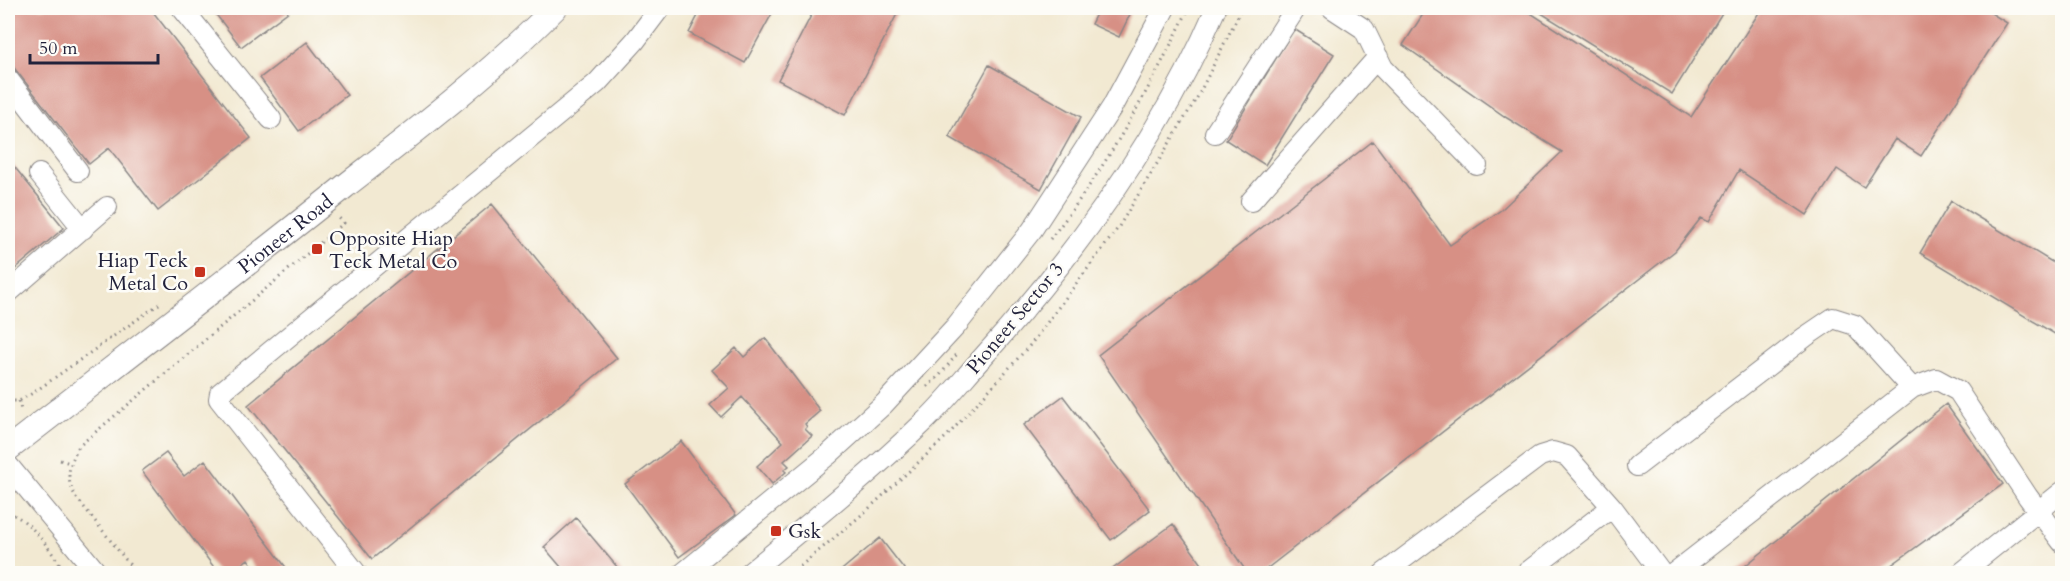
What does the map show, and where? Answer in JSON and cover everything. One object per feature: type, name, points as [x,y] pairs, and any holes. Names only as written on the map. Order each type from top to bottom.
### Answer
[{"type":"main road","name":"Pioneer Road","points":[[8,449],[216,290],[465,91],[520,43],[555,8]]},
{"type":"street","points":[[182,8],[271,119]]},
{"type":"street","points":[[349,571],[219,399],[220,393],[597,82],[635,41],[660,8]]},
{"type":"street","points":[[682,573],[828,455],[884,405],[956,327],[1032,230],[1112,107],[1165,8]]},
{"type":"street","name":"Pioneer Sector 3","points":[[748,573],[853,488],[926,421],[1058,269],[1147,143],[1216,8]]},
{"type":"street","points":[[1215,134],[1296,8]]},
{"type":"street","points":[[1332,8],[1364,29],[1383,68],[1477,165]]},
{"type":"street","points":[[1251,201],[1378,57]]},
{"type":"street","points":[[8,79],[78,171]]},
{"type":"street","points":[[39,174],[83,229]]},
{"type":"street","points":[[8,293],[107,207]]},
{"type":"street","points":[[1637,466],[1804,337],[1833,318],[1855,326],[1911,388]]},
{"type":"street","points":[[1673,573],[1911,388],[1936,379],[1958,391],[2038,511],[2062,542]]},
{"type":"street","points":[[1383,573],[1540,456],[1553,452],[1567,456],[1612,507],[1662,573]]},
{"type":"street","points":[[11,470],[98,573]]},
{"type":"street","points":[[1960,573],[2062,492]]},
{"type":"street","points":[[1525,573],[1612,507]]},
{"type":"path","points":[[137,573],[69,486],[70,464],[79,446],[344,223],[325,203]]},
{"type":"path","points":[[8,401],[19,401],[164,300]]},
{"type":"path","points":[[19,401],[21,410]]},
{"type":"path","points":[[60,460],[70,464]]},
{"type":"path","points":[[8,513],[21,518],[33,530],[68,573]]},
{"type":"building","points":[[8,8],[150,8],[251,138],[158,211],[109,148],[89,164],[8,60]]},
{"type":"building","points":[[211,8],[293,8],[241,47]]},
{"type":"building","points":[[702,8],[775,8],[745,63],[689,33]]},
{"type":"building","points":[[815,8],[890,8],[898,12],[845,115],[778,80]]},
{"type":"building","points":[[1099,8],[1133,8],[1119,37],[1091,24]]},
{"type":"building","points":[[1427,8],[1523,8],[1691,117],[1762,8],[1983,8],[2007,23],[1921,156],[1895,139],[1864,187],[1837,169],[1807,215],[1739,170],[1709,222],[1701,218],[1675,251],[1260,574],[1248,574],[1098,355],[1373,141],[1450,245],[1501,210],[1562,152],[1507,118],[1403,45]]},
{"type":"building","points":[[1533,8],[1725,8],[1672,94]]},
{"type":"building","points":[[1294,29],[1334,54],[1265,165],[1226,140]]},
{"type":"building","points":[[307,42],[347,95],[299,131],[260,78]]},
{"type":"building","points":[[989,65],[1081,117],[1041,189],[949,137]]},
{"type":"building","points":[[8,159],[64,228],[8,275]]},
{"type":"building","points":[[1951,201],[2062,268],[2062,328],[2058,336],[1920,253]]},
{"type":"building","points":[[492,204],[617,358],[372,559],[248,405]]},
{"type":"building","points":[[765,338],[820,411],[805,424],[807,427],[805,429],[812,436],[784,461],[789,466],[784,470],[786,472],[772,484],[757,466],[783,442],[742,397],[721,417],[710,405],[729,388],[712,370],[736,348],[744,357]]},
{"type":"building","points":[[1063,396],[1150,510],[1111,540],[1024,425]]},
{"type":"building","points":[[1946,404],[2003,484],[1879,574],[1735,574]]},
{"type":"building","points":[[681,441],[736,515],[679,557],[625,484]]},
{"type":"building","points":[[166,453],[184,476],[205,460],[291,574],[259,574],[248,559],[229,574],[219,574],[142,471]]},
{"type":"building","points":[[576,518],[623,574],[567,574],[544,547]]},
{"type":"building","points":[[1173,524],[1209,574],[1106,574]]},
{"type":"building","points":[[880,538],[908,574],[837,574]]},
{"type":"place","name":"Opposite Hiap Teck Metal Co","points":[[317,249]]},
{"type":"place","name":"Hiap Teck Metal Co","points":[[200,272]]},
{"type":"place","name":"Gsk","points":[[776,531]]}]
